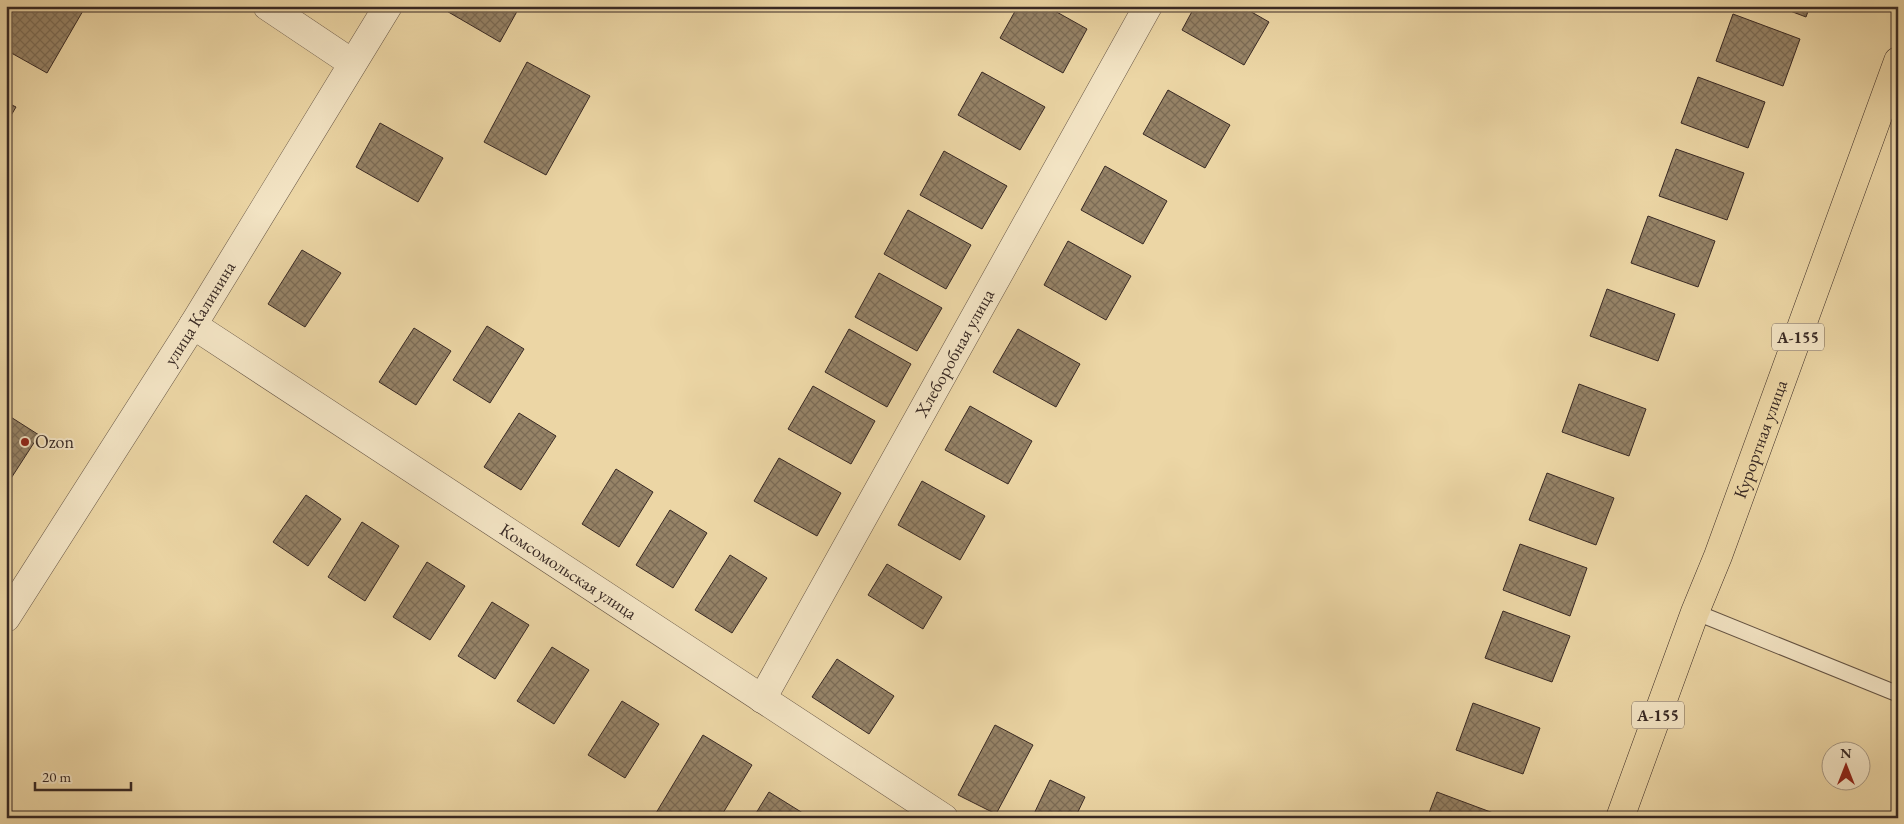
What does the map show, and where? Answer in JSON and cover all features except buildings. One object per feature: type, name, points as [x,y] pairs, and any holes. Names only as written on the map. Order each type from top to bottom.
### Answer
[{"type":"main road","name":"Курортная улица","points":[[1620,818],[1695,612],[1718,556],[1898,61]]},
{"type":"street","points":[[267,6],[352,62]]},
{"type":"street","name":"улица Калинина","points":[[6,618],[193,325],[352,62],[388,6]]},
{"type":"street","name":"Хлеборобная улица","points":[[762,699],[1148,6]]},
{"type":"street","name":"Комсомольская улица","points":[[193,325],[944,818]]},
{"type":"lane","points":[[1695,612],[1898,694]]},
{"type":"place","name":"Ozon","points":[[25,442]]}]
